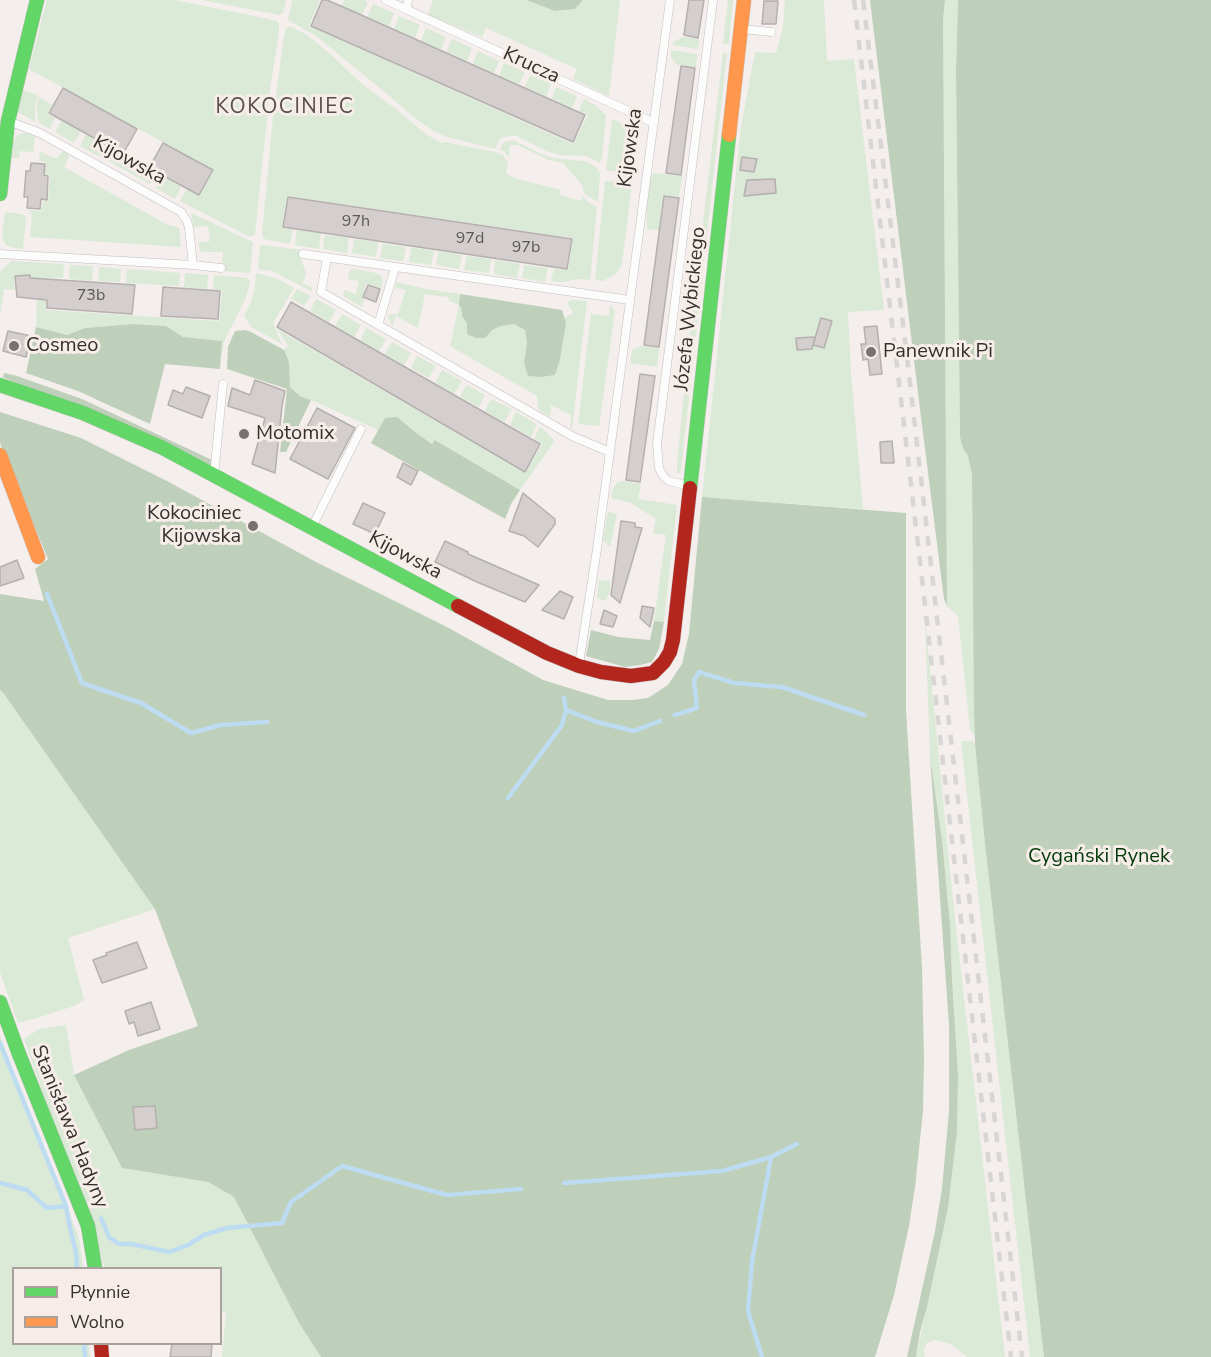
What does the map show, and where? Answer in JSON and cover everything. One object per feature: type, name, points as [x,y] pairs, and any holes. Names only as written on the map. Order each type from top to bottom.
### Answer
[{"type":"street","points":[[0,194],[8,121],[37,0]]},
{"type":"street","name":"Józefa Wybickiego","points":[[675,623],[744,0]]},
{"type":"street","name":"Kijowska","points":[[0,385],[83,413],[161,447],[538,648],[579,666],[601,672],[632,676],[653,673],[670,652],[675,623]]},
{"type":"street","points":[[0,454],[38,557]]},
{"type":"street","name":"Stanisława Hadyny","points":[[0,1002],[88,1226],[95,1267]]},
{"type":"lane","name":"Krucza","points":[[386,0],[654,123]]},
{"type":"lane","points":[[407,9],[408,0]]},
{"type":"lane","name":"Kijowska","points":[[579,666],[670,0]]},
{"type":"lane","points":[[691,486],[669,481],[663,476],[659,468],[657,444],[713,0]]},
{"type":"lane","points":[[741,28],[771,32]]},
{"type":"lane","name":"Kijowska","points":[[8,121],[40,133],[181,212],[189,228],[193,266]]},
{"type":"lane","points":[[0,254],[221,268]]},
{"type":"lane","points":[[303,255],[630,300]]},
{"type":"lane","points":[[327,258],[321,292],[574,437],[610,452]]},
{"type":"lane","points":[[378,325],[395,268]]},
{"type":"lane","points":[[214,476],[223,384]]},
{"type":"lane","points":[[312,528],[361,429]]},
{"type":"green space","points":[[47,0],[175,0],[279,23],[255,234],[251,237],[244,234],[180,201],[187,189],[199,196],[214,170],[29,69]]},
{"type":"green space","points":[[202,0],[286,0],[283,13],[279,15]]},
{"type":"green space","points":[[292,0],[320,0],[309,26],[573,144],[588,115],[579,111],[584,99],[606,115],[602,159],[599,162],[586,156],[560,155],[517,136],[500,138],[495,149],[447,137],[432,130],[316,36],[288,20]]},
{"type":"green space","points":[[344,0],[368,2],[362,15],[342,6]]},
{"type":"green space","points":[[433,0],[526,0],[555,11],[575,9],[582,0],[620,0],[609,96],[573,79],[577,69],[486,28],[482,37],[428,15]]},
{"type":"green space","points":[[526,0],[582,1],[575,9],[555,11]]},
{"type":"green space","points":[[728,0],[733,0],[729,44],[723,44]]},
{"type":"green space","points":[[785,0],[824,0],[827,61],[854,59],[884,310],[848,312],[863,509],[702,497],[741,127],[755,52],[776,53],[783,27]]},
{"type":"green space","points":[[870,0],[945,0],[943,21],[947,606],[944,599]]},
{"type":"green space","points":[[945,0],[958,0],[956,71],[960,437],[972,474],[975,734],[970,730],[958,616],[947,606],[943,21]]},
{"type":"green space","name":"Cygański Rynek","points":[[958,0],[1211,0],[1211,1357],[1044,1357],[975,744],[972,474],[960,437],[956,71]]},
{"type":"green space","points":[[373,4],[394,13],[389,26],[367,17]]},
{"type":"green space","points":[[399,16],[420,25],[415,38],[394,29]]},
{"type":"green space","points":[[290,26],[307,35],[362,84],[427,135],[442,143],[503,155],[508,163],[506,174],[561,190],[560,195],[581,201],[582,196],[597,207],[590,280],[551,281],[554,269],[568,270],[573,238],[287,196],[282,227],[293,230],[290,244],[264,239],[262,234],[273,117],[284,37],[286,28]]},
{"type":"green space","points":[[426,28],[446,37],[441,50],[421,41]]},
{"type":"green space","points":[[683,37],[699,39],[698,49],[672,45]]},
{"type":"green space","points":[[452,39],[472,48],[467,61],[446,52]]},
{"type":"green space","points":[[671,50],[697,54],[696,67],[678,65],[671,57]]},
{"type":"green space","points":[[478,51],[499,61],[494,73],[473,64]]},
{"type":"green space","points":[[723,53],[727,53],[681,469],[680,473],[677,473],[689,342]]},
{"type":"green space","points":[[504,63],[525,72],[519,84],[499,76]]},
{"type":"green space","points":[[530,75],[551,84],[546,96],[525,87]]},
{"type":"green space","points":[[556,87],[577,96],[572,108],[552,99]]},
{"type":"green space","points":[[23,90],[38,95],[35,122],[18,112]]},
{"type":"green space","points":[[39,97],[52,105],[47,114],[55,118],[50,129],[39,123],[36,106]]},
{"type":"green space","points":[[612,119],[627,126],[635,136],[637,144],[622,264],[617,273],[603,281],[595,280],[605,181],[619,182],[620,172],[606,170]]},
{"type":"green space","points":[[61,121],[81,131],[74,143],[55,132]]},
{"type":"green space","points":[[23,133],[35,136],[33,152],[20,151],[19,158],[12,158],[13,141]]},
{"type":"green space","points":[[86,134],[106,145],[100,157],[80,146]]},
{"type":"green space","points":[[513,140],[553,158],[588,162],[597,168],[600,174],[598,202],[585,194],[583,186],[563,163],[549,160],[517,145],[510,145],[509,158],[505,152],[500,150],[502,144]]},
{"type":"green space","points":[[111,148],[157,173],[150,184],[105,159]]},
{"type":"green space","points":[[40,151],[53,158],[58,158],[62,151],[70,155],[64,167],[166,224],[179,228],[181,247],[30,237],[32,215],[29,210],[41,211],[43,201],[48,201],[50,175],[45,174],[46,162],[39,161]]},
{"type":"green space","points":[[654,173],[682,176],[679,197],[663,195],[660,219],[676,221],[675,232],[647,229],[647,202],[651,177]]},
{"type":"green space","points":[[162,176],[181,187],[175,199],[156,188]]},
{"type":"green space","points":[[5,212],[26,217],[23,249],[6,245],[3,240]]},
{"type":"green space","points":[[191,213],[253,242],[250,273],[222,271],[223,252],[201,252],[198,243],[210,241],[208,226],[194,227]]},
{"type":"green space","points":[[297,230],[321,233],[319,249],[295,245]]},
{"type":"green space","points":[[325,235],[349,238],[347,253],[323,249]]},
{"type":"green space","points":[[354,239],[378,242],[376,257],[352,253]]},
{"type":"green space","points":[[383,244],[406,247],[403,261],[380,258]]},
{"type":"green space","points":[[260,246],[302,250],[301,260],[306,272],[302,283],[312,288],[311,291],[272,271],[258,269]]},
{"type":"green space","points":[[411,247],[434,251],[431,265],[409,262]]},
{"type":"green space","points":[[439,251],[462,255],[459,269],[436,265]]},
{"type":"green space","points":[[467,256],[491,259],[489,273],[464,270]]},
{"type":"green space","points":[[495,260],[520,264],[517,278],[494,274]]},
{"type":"green space","points":[[11,261],[64,264],[63,278],[47,278],[46,310],[219,321],[222,291],[213,289],[214,275],[247,278],[250,283],[245,300],[225,339],[221,357],[222,341],[183,337],[166,326],[133,324],[85,328],[67,335],[36,327],[37,293],[32,292],[30,274],[14,276],[15,290],[4,289],[0,316],[0,273]]},
{"type":"green space","points":[[70,265],[93,266],[92,281],[69,279]]},
{"type":"green space","points":[[524,265],[548,268],[545,282],[522,278]]},
{"type":"green space","points":[[99,267],[121,269],[120,282],[98,281]]},
{"type":"green space","points":[[127,269],[180,273],[179,286],[126,283]]},
{"type":"green space","points":[[350,270],[376,273],[383,281],[381,288],[366,283],[362,307],[343,296],[344,290],[356,294],[359,281],[348,279]]},
{"type":"green space","points":[[185,273],[208,275],[207,289],[184,287]]},
{"type":"green space","points":[[256,273],[278,279],[294,288],[273,323],[282,344],[251,327],[244,315],[255,288]]},
{"type":"green space","points":[[397,282],[460,294],[459,305],[449,301],[448,297],[425,294],[418,328],[396,316],[392,326],[387,315],[398,314],[406,290],[395,288]]},
{"type":"green space","points":[[297,289],[311,296],[304,306],[291,298]]},
{"type":"green space","points":[[460,294],[562,310],[566,323],[555,375],[528,376],[524,363],[527,343],[525,330],[514,324],[492,330],[485,338],[476,338],[467,334],[467,323],[459,305]]},
{"type":"green space","points":[[316,299],[336,310],[329,322],[310,311]]},
{"type":"green space","points":[[587,301],[572,429],[570,427],[571,415],[551,405],[550,417],[538,409],[537,396],[450,346],[459,305],[467,323],[492,330],[514,324],[525,330],[527,343],[524,363],[528,376],[540,377],[566,323],[564,318],[573,313],[567,302]]},
{"type":"green space","points":[[610,305],[615,311],[599,426],[578,424],[591,314],[609,316]]},
{"type":"green space","points":[[342,314],[361,325],[354,337],[335,326]]},
{"type":"green space","points":[[133,324],[166,326],[183,337],[222,341],[220,369],[165,364],[150,424],[78,391],[26,373],[36,327],[67,335],[85,328]]},
{"type":"green space","points":[[366,328],[386,339],[379,351],[360,341]]},
{"type":"green space","points":[[277,329],[525,473],[542,444],[534,439],[540,426],[554,442],[520,490],[436,440],[433,444],[415,432],[385,418],[378,430],[300,396],[290,387],[289,362],[284,350],[288,345]]},
{"type":"green space","points":[[245,330],[284,350],[289,362],[290,387],[300,396],[311,400],[286,452],[280,452],[287,389],[227,369],[228,347],[235,331]]},
{"type":"green space","points":[[392,342],[411,353],[404,365],[385,354]]},
{"type":"green space","points":[[641,346],[659,348],[657,367],[630,363],[632,350]]},
{"type":"green space","points":[[417,356],[436,366],[429,378],[411,368]]},
{"type":"green space","points":[[442,370],[462,381],[454,394],[435,383]]},
{"type":"green space","points":[[4,373],[82,399],[212,460],[210,469],[3,377]]},
{"type":"green space","points":[[467,385],[485,395],[479,407],[460,396]]},
{"type":"green space","points":[[491,399],[512,409],[504,422],[485,411]]},
{"type":"green space","points":[[0,412],[81,438],[167,481],[316,562],[445,626],[543,680],[608,700],[648,698],[668,685],[682,664],[689,634],[702,497],[906,513],[906,711],[922,968],[923,1111],[909,1226],[894,1295],[875,1357],[321,1357],[299,1323],[234,1197],[208,1182],[122,1168],[74,1075],[129,1050],[198,1026],[155,909],[0,690],[0,594],[44,601],[35,569],[48,559],[0,443]]},
{"type":"green space","points":[[516,412],[537,424],[531,437],[510,425]]},
{"type":"green space","points":[[397,417],[432,444],[435,440],[520,490],[505,519],[371,443],[385,418]]},
{"type":"green space","points":[[622,481],[641,484],[638,499],[677,505],[664,622],[654,621],[666,535],[653,533],[656,519],[631,503],[611,498],[613,488]]},
{"type":"green space","points":[[608,512],[617,514],[610,547],[603,540]]},
{"type":"green space","points":[[599,580],[610,581],[610,592],[605,601],[597,598]]},
{"type":"green space","points":[[925,617],[953,900],[1005,1357],[967,1357],[948,1343],[934,1340],[927,1343],[924,1349],[925,1357],[916,1357],[948,1208],[957,1132],[958,1074],[948,899],[930,756]]},
{"type":"green space","points":[[654,621],[664,622],[659,649],[652,662],[625,667],[586,656],[591,630],[618,637],[650,640]]},
{"type":"green space","points":[[0,690],[155,909],[68,938],[84,1000],[74,1006],[18,1023],[0,972]]},
{"type":"green space","points":[[961,741],[972,741],[975,744],[1044,1357],[1030,1357]]},
{"type":"green space","points":[[930,756],[942,840],[950,924],[958,1074],[957,1132],[948,1208],[916,1357],[907,1357],[935,1231],[942,1189],[949,1111],[949,1025]]},
{"type":"green space","points":[[66,1025],[74,1075],[122,1168],[208,1182],[234,1197],[299,1323],[321,1357],[222,1357],[226,1312],[222,1312],[222,1267],[105,1267],[24,1039],[39,1029]]},
{"type":"green space","points":[[0,1036],[77,1233],[83,1267],[12,1267],[12,1345],[89,1345],[90,1357],[0,1357]]},
{"type":"building","points":[[322,0],[350,10],[585,115],[573,142],[311,26]]},
{"type":"building","points":[[689,0],[704,0],[698,38],[684,35]]},
{"type":"building","points":[[764,1],[778,1],[776,24],[762,24]]},
{"type":"building","points":[[681,66],[695,68],[681,175],[666,173]]},
{"type":"building","points":[[63,88],[137,129],[123,154],[49,113]]},
{"type":"building","points":[[163,143],[213,170],[199,195],[149,168]]},
{"type":"building","points":[[742,157],[757,159],[754,172],[740,170]]},
{"type":"building","points":[[31,163],[45,164],[44,175],[48,176],[47,200],[41,199],[40,209],[27,208],[28,197],[24,197],[26,171],[30,171]]},
{"type":"building","points":[[775,179],[776,193],[744,196],[747,180]]},
{"type":"building","points":[[664,196],[679,198],[659,347],[644,345]]},
{"type":"building","points":[[288,197],[572,239],[567,269],[283,227]]},
{"type":"building","points":[[30,275],[30,278],[135,285],[132,314],[47,308],[47,300],[17,297],[15,276]]},
{"type":"building","points":[[368,285],[380,289],[376,302],[363,297]]},
{"type":"building","points":[[163,287],[220,291],[218,319],[161,316]]},
{"type":"building","points":[[291,302],[540,444],[525,472],[277,327]]},
{"type":"building","points":[[821,318],[832,321],[824,348],[813,345]]},
{"type":"building","name":"Panewnik Pi","points":[[877,326],[882,374],[870,375],[868,359],[863,360],[861,344],[866,344],[864,327]]},
{"type":"building","points":[[8,331],[31,336],[26,357],[3,351]]},
{"type":"building","points":[[815,337],[812,349],[797,350],[796,338]]},
{"type":"building","points":[[640,374],[655,376],[640,482],[626,480]]},
{"type":"building","points":[[255,380],[285,391],[275,473],[252,464],[265,418],[228,406],[232,388],[250,395]]},
{"type":"building","points":[[186,387],[210,396],[202,418],[168,405],[173,390],[183,394]]},
{"type":"building","points":[[317,408],[355,428],[328,479],[290,459]]},
{"type":"building","points":[[892,441],[894,463],[881,463],[880,442]]},
{"type":"building","points":[[403,463],[418,471],[411,485],[397,477]]},
{"type":"building","points":[[523,493],[555,519],[555,524],[538,547],[524,536],[509,531]]},
{"type":"building","points":[[363,503],[385,513],[375,534],[353,524]]},
{"type":"building","points":[[621,521],[635,523],[635,527],[642,528],[620,603],[611,595]]},
{"type":"building","points":[[445,541],[468,554],[539,585],[525,602],[477,582],[435,562]]},
{"type":"building","points":[[17,560],[24,578],[0,586],[0,567]]},
{"type":"building","points":[[560,591],[573,597],[564,619],[542,610]]},
{"type":"building","points":[[642,606],[654,608],[650,627],[640,618]]},
{"type":"building","points":[[604,610],[617,616],[613,627],[600,624]]},
{"type":"building","points":[[137,942],[147,968],[102,983],[93,960]]},
{"type":"building","points":[[151,1002],[160,1029],[138,1036],[134,1022],[129,1024],[125,1011]]},
{"type":"building","points":[[155,1106],[157,1128],[135,1130],[133,1107]]},
{"type":"building","points":[[172,1345],[212,1345],[211,1357],[170,1357]]},
{"type":"waterway","points":[[47,594],[82,683],[141,703],[191,733],[221,725],[267,722]]},
{"type":"waterway","points":[[675,715],[697,708],[694,680],[699,672],[734,683],[782,687],[864,715]]},
{"type":"waterway","points":[[564,698],[566,710],[597,722],[634,731],[660,721]]},
{"type":"waterway","points":[[508,798],[562,725],[566,710]]},
{"type":"waterway","points":[[0,1043],[66,1206],[77,1267]]},
{"type":"waterway","points":[[564,1183],[722,1171],[771,1157],[797,1144]]},
{"type":"waterway","points":[[762,1357],[748,1311],[752,1262],[771,1157]]},
{"type":"waterway","points":[[101,1218],[109,1237],[119,1244],[131,1244],[169,1252],[188,1245],[204,1235],[227,1228],[282,1223],[291,1202],[342,1166],[447,1195],[521,1189]]},
{"type":"waterway","points":[[0,1183],[27,1190],[47,1208],[66,1206]]},
{"type":"waterway","points":[[84,1345],[85,1357]]},
{"type":"railway","points":[[854,0],[1011,1357]]},
{"type":"railway","points":[[863,0],[907,357],[1022,1357]]},
{"type":"traffic: fast","points":[[0,194],[8,121],[37,0]]},
{"type":"traffic: fast","points":[[690,488],[729,135]]},
{"type":"traffic: fast","points":[[0,385],[83,413],[161,447],[458,606]]},
{"type":"traffic: fast","points":[[0,1002],[88,1226],[95,1267]]},
{"type":"traffic: slow","points":[[729,135],[744,0]]},
{"type":"traffic: slow","points":[[0,455],[38,557]]},
{"type":"traffic: jam","points":[[458,606],[547,653],[579,666],[631,676],[653,673],[664,662],[673,640],[690,488]]},
{"type":"traffic: jam","points":[[101,1345],[102,1357]]},
{"type":"place","name":"Cosmeo","points":[[14,346]]},
{"type":"place","name":"Panewnik Pi","points":[[871,352]]},
{"type":"place","name":"Motomix","points":[[244,434]]},
{"type":"place","name":"Kokociniec Kijowska","points":[[253,526]]},
{"type":"district","name":"KOKOCINIEC","points":[[285,108]]}]
